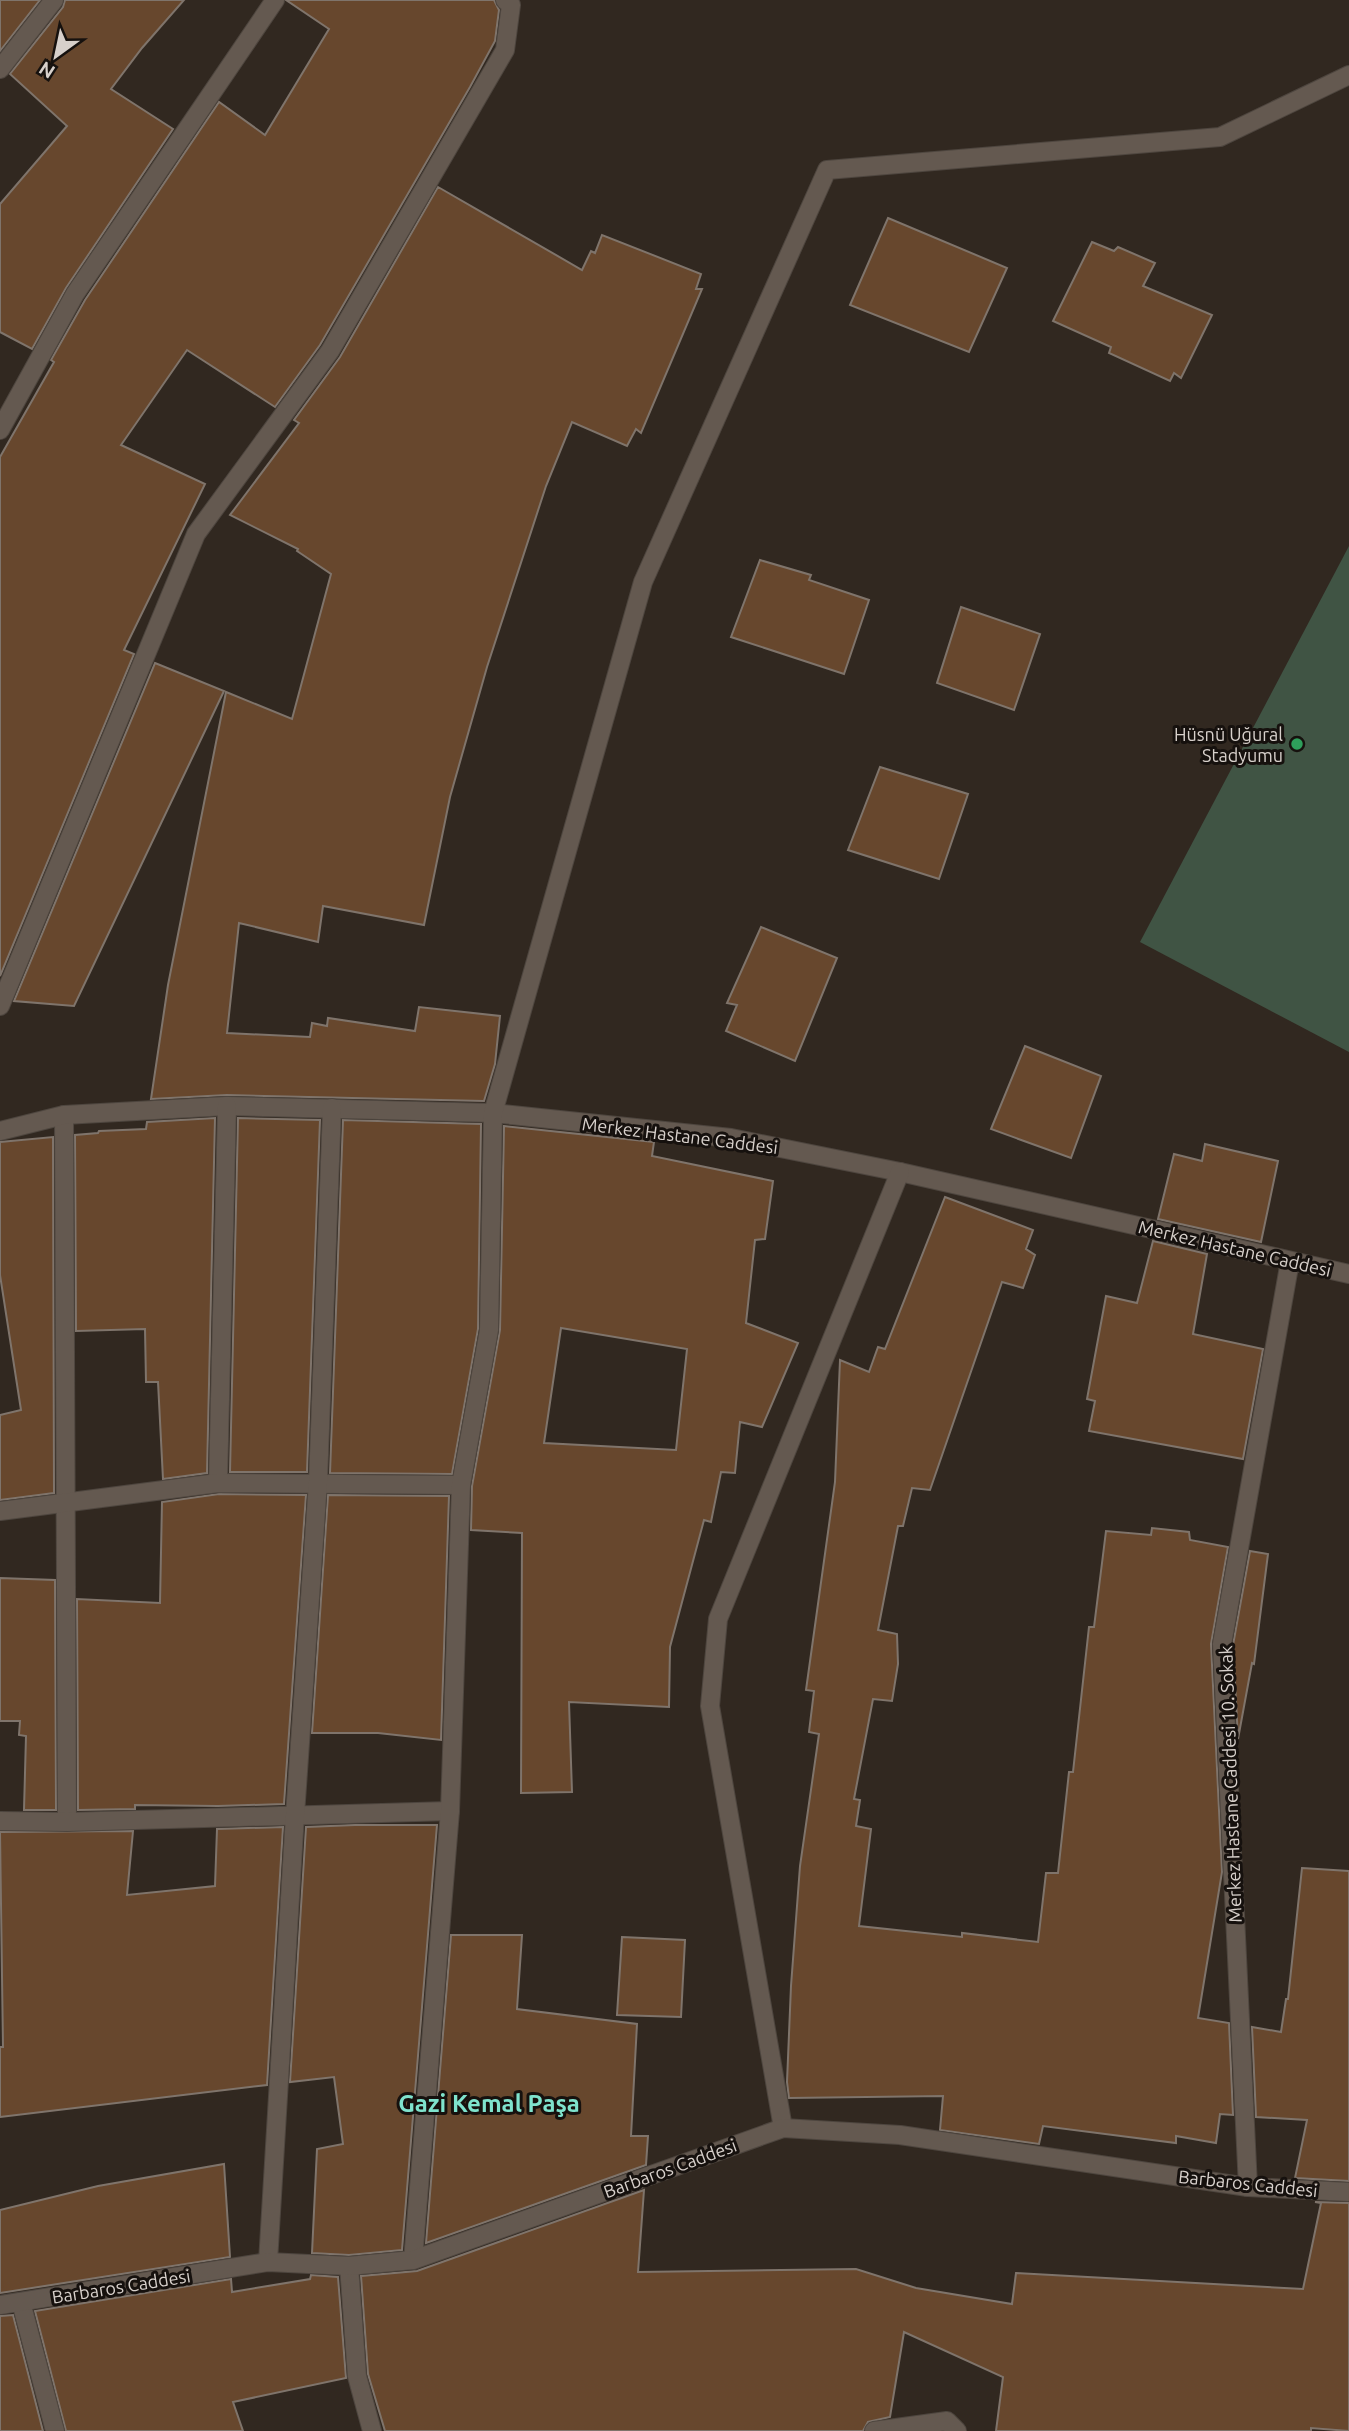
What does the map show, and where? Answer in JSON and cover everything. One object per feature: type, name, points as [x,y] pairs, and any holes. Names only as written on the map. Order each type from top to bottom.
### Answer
[{"type":"street","points":[[0,69],[54,0]]},
{"type":"street","points":[[0,430],[75,294],[275,0]]},
{"type":"street","points":[[0,1006],[196,534],[330,351],[505,50],[511,5],[505,0]]},
{"type":"street","points":[[413,2260],[450,1811],[461,1485],[489,1330],[493,1113],[643,582],[827,170],[1220,137],[1349,75]]},
{"type":"street","points":[[218,1483],[227,1106]]},
{"type":"street","name":"Merkez Hastane Caddesi","points":[[0,1131],[64,1115],[227,1106],[493,1113],[731,1138],[900,1172],[1349,1274]]},
{"type":"street","points":[[268,2262],[318,1482],[332,1108]]},
{"type":"street","points":[[64,1115],[67,1822]]},
{"type":"street","points":[[783,2128],[710,1706],[718,1619],[900,1172]]},
{"type":"street","name":"Merkez Hastane Caddesi 10. Sokak","points":[[1248,2187],[1222,1644],[1290,1261]]},
{"type":"street","points":[[0,1511],[218,1483],[461,1485]]},
{"type":"street","points":[[0,1821],[67,1822],[450,1811]]},
{"type":"street","name":"Barbaros Caddesi","points":[[0,2305],[268,2262],[349,2266],[413,2260],[783,2128],[900,2135],[1248,2187],[1349,2192]]},
{"type":"street","points":[[349,2266],[357,2376],[372,2431]]},
{"type":"street","points":[[21,2302],[55,2431]]},
{"type":"street","points":[[874,2431],[947,2421],[957,2431]]},
{"type":"green space","name":"Hüsnü Uğural Stadyumu","points":[[1349,546],[1349,1052],[1140,942]]},
{"type":"building","points":[[0,0],[40,0],[0,51]]},
{"type":"building","points":[[65,0],[184,0],[111,89],[173,129],[66,288],[32,349],[0,332],[0,204],[67,126],[10,74],[63,7]]},
{"type":"building","points":[[286,0],[494,0],[499,10],[495,41],[470,87],[320,345],[275,407],[187,350],[121,445],[205,484],[124,650],[134,654],[0,976],[0,457],[54,362],[51,360],[85,300],[219,102],[265,135],[329,29]]},
{"type":"building","points":[[438,187],[582,270],[591,251],[595,253],[602,235],[701,274],[696,289],[702,289],[641,433],[636,429],[627,446],[572,422],[546,486],[487,667],[450,797],[424,925],[323,906],[318,942],[239,923],[227,1033],[310,1037],[312,1023],[327,1026],[328,1018],[415,1031],[419,1007],[500,1016],[495,1064],[484,1101],[227,1095],[151,1099],[168,985],[226,692],[292,719],[331,574],[297,551],[298,549],[230,515],[299,423],[294,420],[340,357]]},
{"type":"building","points":[[888,218],[1007,268],[969,352],[850,305]]},
{"type":"building","points":[[1092,242],[1114,251],[1118,247],[1155,263],[1143,286],[1212,315],[1181,378],[1174,373],[1170,381],[1109,353],[1111,347],[1053,321]]},
{"type":"building","points":[[760,560],[811,575],[809,580],[869,600],[844,674],[731,637]]},
{"type":"building","points":[[961,607],[1040,634],[1014,710],[937,683]]},
{"type":"building","points":[[155,663],[224,691],[74,1006],[14,1001]]},
{"type":"building","points":[[880,767],[968,794],[939,879],[848,850]]},
{"type":"building","points":[[761,927],[837,958],[795,1061],[726,1031],[737,1005],[727,1003]]},
{"type":"building","points":[[1025,1046],[1101,1076],[1071,1158],[991,1129]]},
{"type":"building","points":[[215,1118],[207,1473],[163,1479],[158,1382],[146,1382],[145,1329],[76,1331],[75,1135],[146,1129],[147,1122]]},
{"type":"building","points":[[238,1118],[320,1120],[307,1472],[230,1472]]},
{"type":"building","points":[[343,1120],[481,1124],[478,1329],[452,1474],[330,1473]]},
{"type":"building","points":[[504,1126],[654,1142],[652,1156],[773,1181],[765,1239],[755,1240],[746,1323],[798,1343],[762,1427],[740,1422],[735,1473],[721,1472],[711,1522],[704,1520],[670,1647],[669,1707],[569,1702],[572,1792],[521,1793],[522,1533],[471,1530],[472,1486],[500,1330]],"holes":[[[561,1328],[687,1349],[676,1450],[544,1443]]]},
{"type":"building","points":[[53,1137],[54,1493],[0,1500],[0,1415],[21,1410],[0,1275],[0,1142]]},
{"type":"building","points":[[1205,1144],[1278,1161],[1261,1242],[1158,1219],[1174,1154],[1202,1161]]},
{"type":"building","points":[[945,1197],[1033,1230],[1026,1249],[1035,1255],[1023,1288],[1002,1282],[930,1490],[912,1488],[903,1526],[898,1526],[878,1630],[897,1634],[898,1664],[892,1701],[873,1699],[854,1799],[860,1800],[856,1826],[871,1829],[859,1926],[962,1937],[962,1933],[1038,1942],[1046,1873],[1058,1873],[1069,1772],[1073,1772],[1089,1627],[1094,1627],[1106,1531],[1151,1535],[1152,1528],[1189,1532],[1190,1540],[1228,1547],[1211,1644],[1222,1872],[1198,2018],[1229,2023],[1233,2115],[1220,2114],[1216,2143],[1176,2136],[1176,2143],[1043,2126],[1039,2144],[940,2130],[943,2096],[789,2098],[787,2082],[791,1986],[800,1866],[819,1734],[809,1732],[814,1691],[806,1690],[835,1482],[840,1360],[869,1372],[878,1347],[885,1349]]},
{"type":"building","points":[[1153,1241],[1207,1254],[1193,1334],[1263,1349],[1243,1459],[1089,1431],[1095,1401],[1087,1399],[1106,1296],[1137,1303]]},
{"type":"building","points":[[219,1494],[306,1495],[284,1804],[135,1805],[135,1809],[78,1810],[77,1599],[160,1603],[162,1502]]},
{"type":"building","points":[[328,1495],[449,1496],[441,1740],[378,1733],[312,1733]]},
{"type":"building","points":[[1250,1551],[1268,1554],[1254,1664],[1252,1663],[1238,1739],[1233,1645]]},
{"type":"building","points":[[0,1578],[55,1580],[56,1810],[24,1810],[26,1736],[19,1735],[20,1721],[0,1721]]},
{"type":"building","points":[[437,1825],[402,2250],[349,2255],[312,2253],[317,2149],[343,2144],[334,2077],[290,2082],[306,1827]]},
{"type":"building","points":[[283,1827],[267,2085],[0,2117],[0,2047],[3,2047],[0,1832],[133,1831],[127,1895],[215,1886],[217,1829]]},
{"type":"building","points":[[1302,1868],[1349,1871],[1349,2181],[1295,2178],[1307,2120],[1256,2117],[1252,2027],[1281,2032],[1288,1999]]},
{"type":"building","points":[[451,1935],[522,1935],[517,2009],[637,2024],[631,2136],[648,2136],[646,2165],[426,2243]]},
{"type":"building","points":[[622,1937],[685,1940],[681,2017],[617,2015]]},
{"type":"building","points":[[224,2164],[230,2257],[0,2293],[0,2210],[98,2186]]},
{"type":"building","points":[[644,2190],[638,2272],[856,2269],[916,2288],[1012,2304],[1016,2273],[1303,2289],[1321,2203],[1315,2202],[1349,2203],[1349,2431],[1311,2428],[1311,2431],[996,2431],[1003,2377],[904,2332],[890,2417],[868,2422],[863,2431],[385,2431],[368,2374],[361,2276],[417,2271]]},
{"type":"building","points":[[311,2275],[338,2277],[346,2378],[233,2402],[243,2431],[66,2431],[35,2311],[231,2279],[232,2292],[310,2279]]},
{"type":"building","points":[[13,2315],[43,2431],[0,2431],[0,2316]]},
{"type":"place","name":"Hüsnü Uğural Stadyumu","points":[[1297,744]]},
{"type":"district","name":"Gazi Kemal Paşa","points":[[489,2103]]}]
